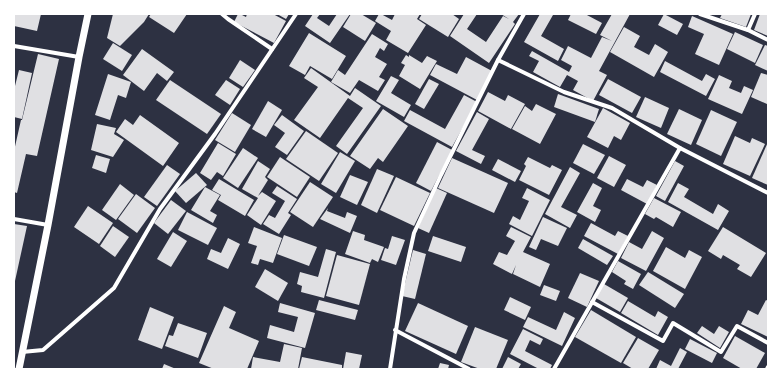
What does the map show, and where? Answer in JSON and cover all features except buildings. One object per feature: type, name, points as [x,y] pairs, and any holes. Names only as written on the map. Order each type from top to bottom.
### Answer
[{"type":"street","points":[[19,369],[88,14]]},
{"type":"street","points":[[222,14],[228,20],[272,49]]},
{"type":"street","points":[[22,352],[43,350],[114,288],[160,209],[215,134],[296,14]]},
{"type":"street","points":[[390,369],[404,279],[414,233],[440,174],[498,60],[524,14]]},
{"type":"street","points":[[700,14],[748,30],[768,40]]},
{"type":"street","points":[[748,30],[755,14]]},
{"type":"street","points":[[14,46],[79,57]]},
{"type":"street","points":[[498,60],[564,92],[612,108],[680,148],[768,193]]},
{"type":"street","points":[[554,369],[680,148]]},
{"type":"street","points":[[14,219],[48,225]]},
{"type":"street","points":[[592,302],[663,341],[673,322],[721,352],[737,326],[768,343]]},
{"type":"street","points":[[395,330],[470,369]]}]
